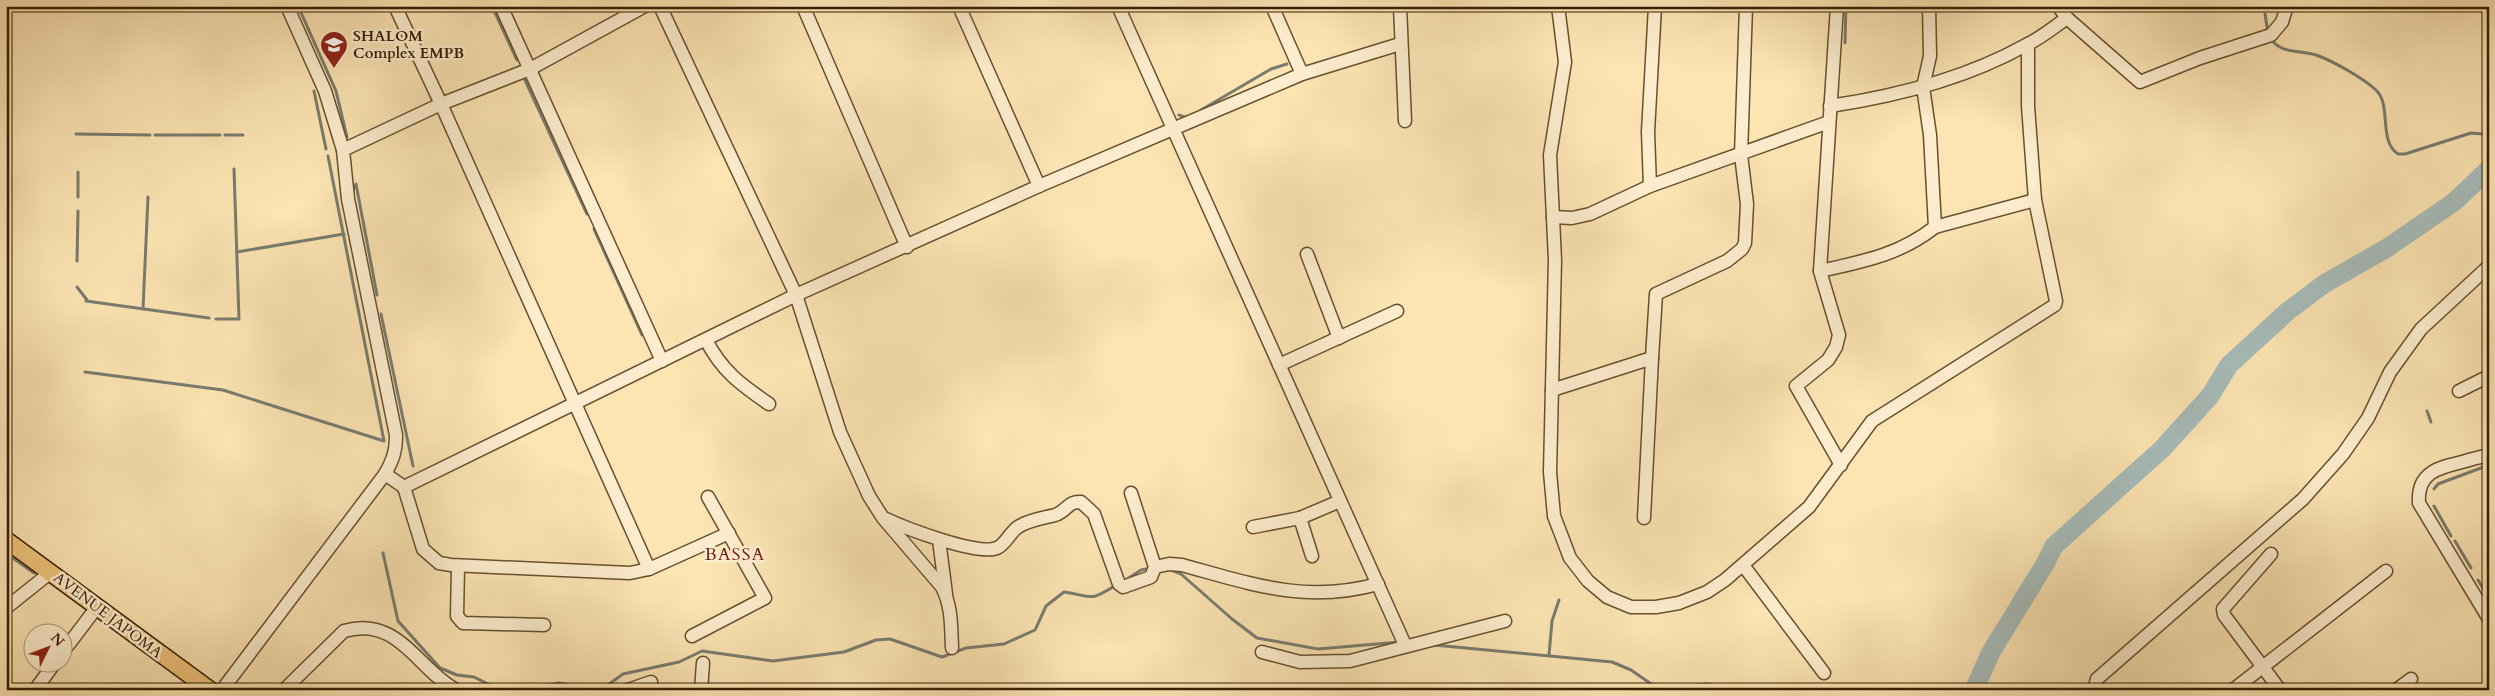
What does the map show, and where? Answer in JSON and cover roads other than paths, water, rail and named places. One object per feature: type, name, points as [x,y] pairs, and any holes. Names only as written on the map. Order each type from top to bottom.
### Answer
[{"type":"main road","name":"AVENUE JAPOMA","points":[[6,540],[96,607],[221,689]]},
{"type":"street","points":[[221,689],[385,474],[393,460],[396,435],[348,199],[342,150],[325,92],[287,6]]},
{"type":"street","points":[[395,6],[441,104],[649,569]]},
{"type":"street","points":[[501,6],[662,360]]},
{"type":"street","points":[[342,150],[441,104],[530,70],[646,6]]},
{"type":"street","points":[[660,6],[796,295],[840,432],[869,496],[883,518],[942,587],[950,609]]},
{"type":"street","points":[[803,6],[907,247]]},
{"type":"street","points":[[959,6],[1039,186]]},
{"type":"street","points":[[1118,6],[1172,130],[1405,645]]},
{"type":"street","points":[[1272,6],[1302,74]]},
{"type":"street","points":[[1400,6],[1400,44],[1405,120]]},
{"type":"street","points":[[1558,6],[1565,62],[1550,154],[1555,260],[1550,472],[1554,516],[1570,558],[1588,581],[1607,597],[1631,607],[1656,607],[1678,603],[1706,592],[1743,566],[1809,507],[1841,465],[1864,430],[1881,414],[2055,305],[2035,200],[2028,106],[2028,44]]},
{"type":"street","points":[[1650,186],[1648,132],[1654,6]]},
{"type":"street","points":[[1644,518],[1656,294],[1727,261],[1742,249],[1745,243],[1747,204],[1741,155],[1746,6]]},
{"type":"street","points":[[1837,6],[1828,122],[1820,271],[1839,335],[1836,347],[1819,370],[1796,386],[1841,465]]},
{"type":"street","points":[[1929,6],[1930,56],[1923,87],[1930,135],[1936,227]]},
{"type":"street","points":[[2058,6],[2067,18],[2140,82],[2200,58],[2271,35],[2282,22],[2287,6]]},
{"type":"street","points":[[1830,106],[1923,87],[2006,56],[2067,18]]},
{"type":"street","points":[[404,487],[796,295],[907,247],[1039,186],[1302,74],[1400,44]]},
{"type":"street","points":[[1553,217],[1572,218],[1590,214],[1650,186],[1741,155],[1828,122]]},
{"type":"street","points":[[1820,271],[1879,258],[1915,242],[1936,227],[2035,200]]},
{"type":"street","points":[[1307,254],[1339,338]]},
{"type":"street","points":[[2094,690],[2098,679],[2303,499],[2343,454],[2368,418],[2390,372],[2421,329],[2489,266]]},
{"type":"street","points":[[1279,365],[1397,311]]},
{"type":"street","points":[[706,340],[716,360],[733,378],[769,404]]},
{"type":"street","points":[[1552,390],[1652,358]]},
{"type":"street","points":[[2459,391],[2489,376]]},
{"type":"street","points":[[2489,456],[2433,470],[2423,480],[2418,491],[2419,503],[2489,619]]},
{"type":"street","points":[[385,474],[404,487],[423,549],[439,563],[458,566],[613,573],[649,569],[729,534]]},
{"type":"street","points":[[883,518],[939,540],[988,550],[996,549],[1017,527],[1059,514],[1070,503],[1081,502],[1094,514],[1121,586],[1151,577],[1155,567],[1131,494]]},
{"type":"street","points":[[692,636],[765,598],[708,497]]},
{"type":"street","points":[[1253,527],[1300,518],[1340,501]]},
{"type":"street","points":[[1300,518],[1312,556]]},
{"type":"street","points":[[939,540],[945,592],[950,609],[952,648]]},
{"type":"street","points":[[2271,554],[2223,609],[2224,615],[2280,690]]},
{"type":"street","points":[[1155,567],[1170,564],[1182,565],[1274,590],[1293,592],[1348,591],[1378,584]]},
{"type":"street","points":[[458,566],[457,616],[463,623],[544,625]]},
{"type":"street","points":[[1743,566],[1824,673]]},
{"type":"street","points":[[6,608],[51,572]]},
{"type":"street","points":[[2233,690],[2386,572]]},
{"type":"street","points":[[72,639],[96,607]]},
{"type":"street","points":[[1262,652],[1300,662],[1341,661],[1373,657],[1405,645],[1505,621]]},
{"type":"street","points":[[284,690],[344,631],[354,628],[378,631],[394,636],[456,690]]},
{"type":"street","points":[[701,690],[702,663]]},
{"type":"street","points":[[35,690],[47,674]]},
{"type":"street","points":[[2396,690],[2411,679]]},
{"type":"street","points":[[628,690],[652,682]]},
{"type":"waterway","points":[[298,6],[336,91],[347,137]]},
{"type":"waterway","points":[[492,6],[517,60]]},
{"type":"waterway","points":[[1845,43],[1846,6]]},
{"type":"waterway","points":[[2265,14],[2268,33]]},
{"type":"waterway","points":[[2271,39],[2275,44],[2285,49],[2316,55],[2331,61],[2356,75],[2376,90],[2383,104],[2388,141],[2398,154],[2405,154],[2471,133],[2483,134],[2489,141]]},
{"type":"waterway","points":[[1201,110],[1271,69],[1287,64]]},
{"type":"waterway","points":[[525,80],[587,214]]},
{"type":"waterway","points":[[314,91],[326,149]]},
{"type":"waterway","points":[[1179,115],[1187,118]]},
{"type":"waterway","points":[[76,134],[150,135]]},
{"type":"waterway","points":[[155,135],[220,135]]},
{"type":"waterway","points":[[225,135],[243,135]]},
{"type":"waterway","points":[[85,372],[223,390],[384,441],[328,156]]},
{"type":"waterway","points":[[216,319],[239,319],[234,169]]},
{"type":"waterway","points":[[1974,690],[1991,652],[2054,546],[2162,449],[2210,396],[2229,365],[2288,311],[2324,284],[2387,248],[2454,202],[2489,169]]},
{"type":"waterway","points":[[78,172],[78,197]]},
{"type":"waterway","points":[[352,192],[356,184],[377,295]]},
{"type":"waterway","points":[[143,309],[148,197]]},
{"type":"waterway","points":[[77,261],[78,211]]},
{"type":"waterway","points":[[594,229],[642,335]]},
{"type":"waterway","points":[[237,252],[344,234]]},
{"type":"waterway","points":[[77,287],[87,300]]},
{"type":"waterway","points":[[86,301],[209,318]]},
{"type":"waterway","points":[[381,314],[413,466]]},
{"type":"waterway","points":[[2427,411],[2431,422]]},
{"type":"waterway","points":[[2434,489],[2438,484],[2489,465]]},
{"type":"waterway","points":[[2434,506],[2451,536]]},
{"type":"waterway","points":[[2455,541],[2471,568]]},
{"type":"waterway","points":[[6,553],[34,573]]},
{"type":"waterway","points":[[383,553],[398,621],[440,668],[457,675],[474,677],[500,690]]},
{"type":"waterway","points":[[1124,581],[1141,570],[1152,568]]},
{"type":"waterway","points":[[1169,569],[1181,574],[1232,619],[1257,638],[1318,649],[1400,642]]},
{"type":"waterway","points":[[2478,580],[2489,598]]},
{"type":"waterway","points":[[525,690],[559,683],[584,688],[605,687],[623,674],[679,662],[702,651],[773,661],[844,652],[876,640],[890,639],[942,657],[966,648],[1004,644],[1035,630],[1046,606],[1064,592],[1090,597],[1116,585]]},
{"type":"waterway","points":[[1549,655],[1552,621],[1559,600]]},
{"type":"waterway","points":[[1434,645],[1612,662],[1631,670],[1657,688],[1707,684],[1735,690]]},
{"type":"place","name":"SHALOM Complex EMPB","points":[[334,69]]},
{"type":"district","name":"BASSA","points":[[735,554]]}]
